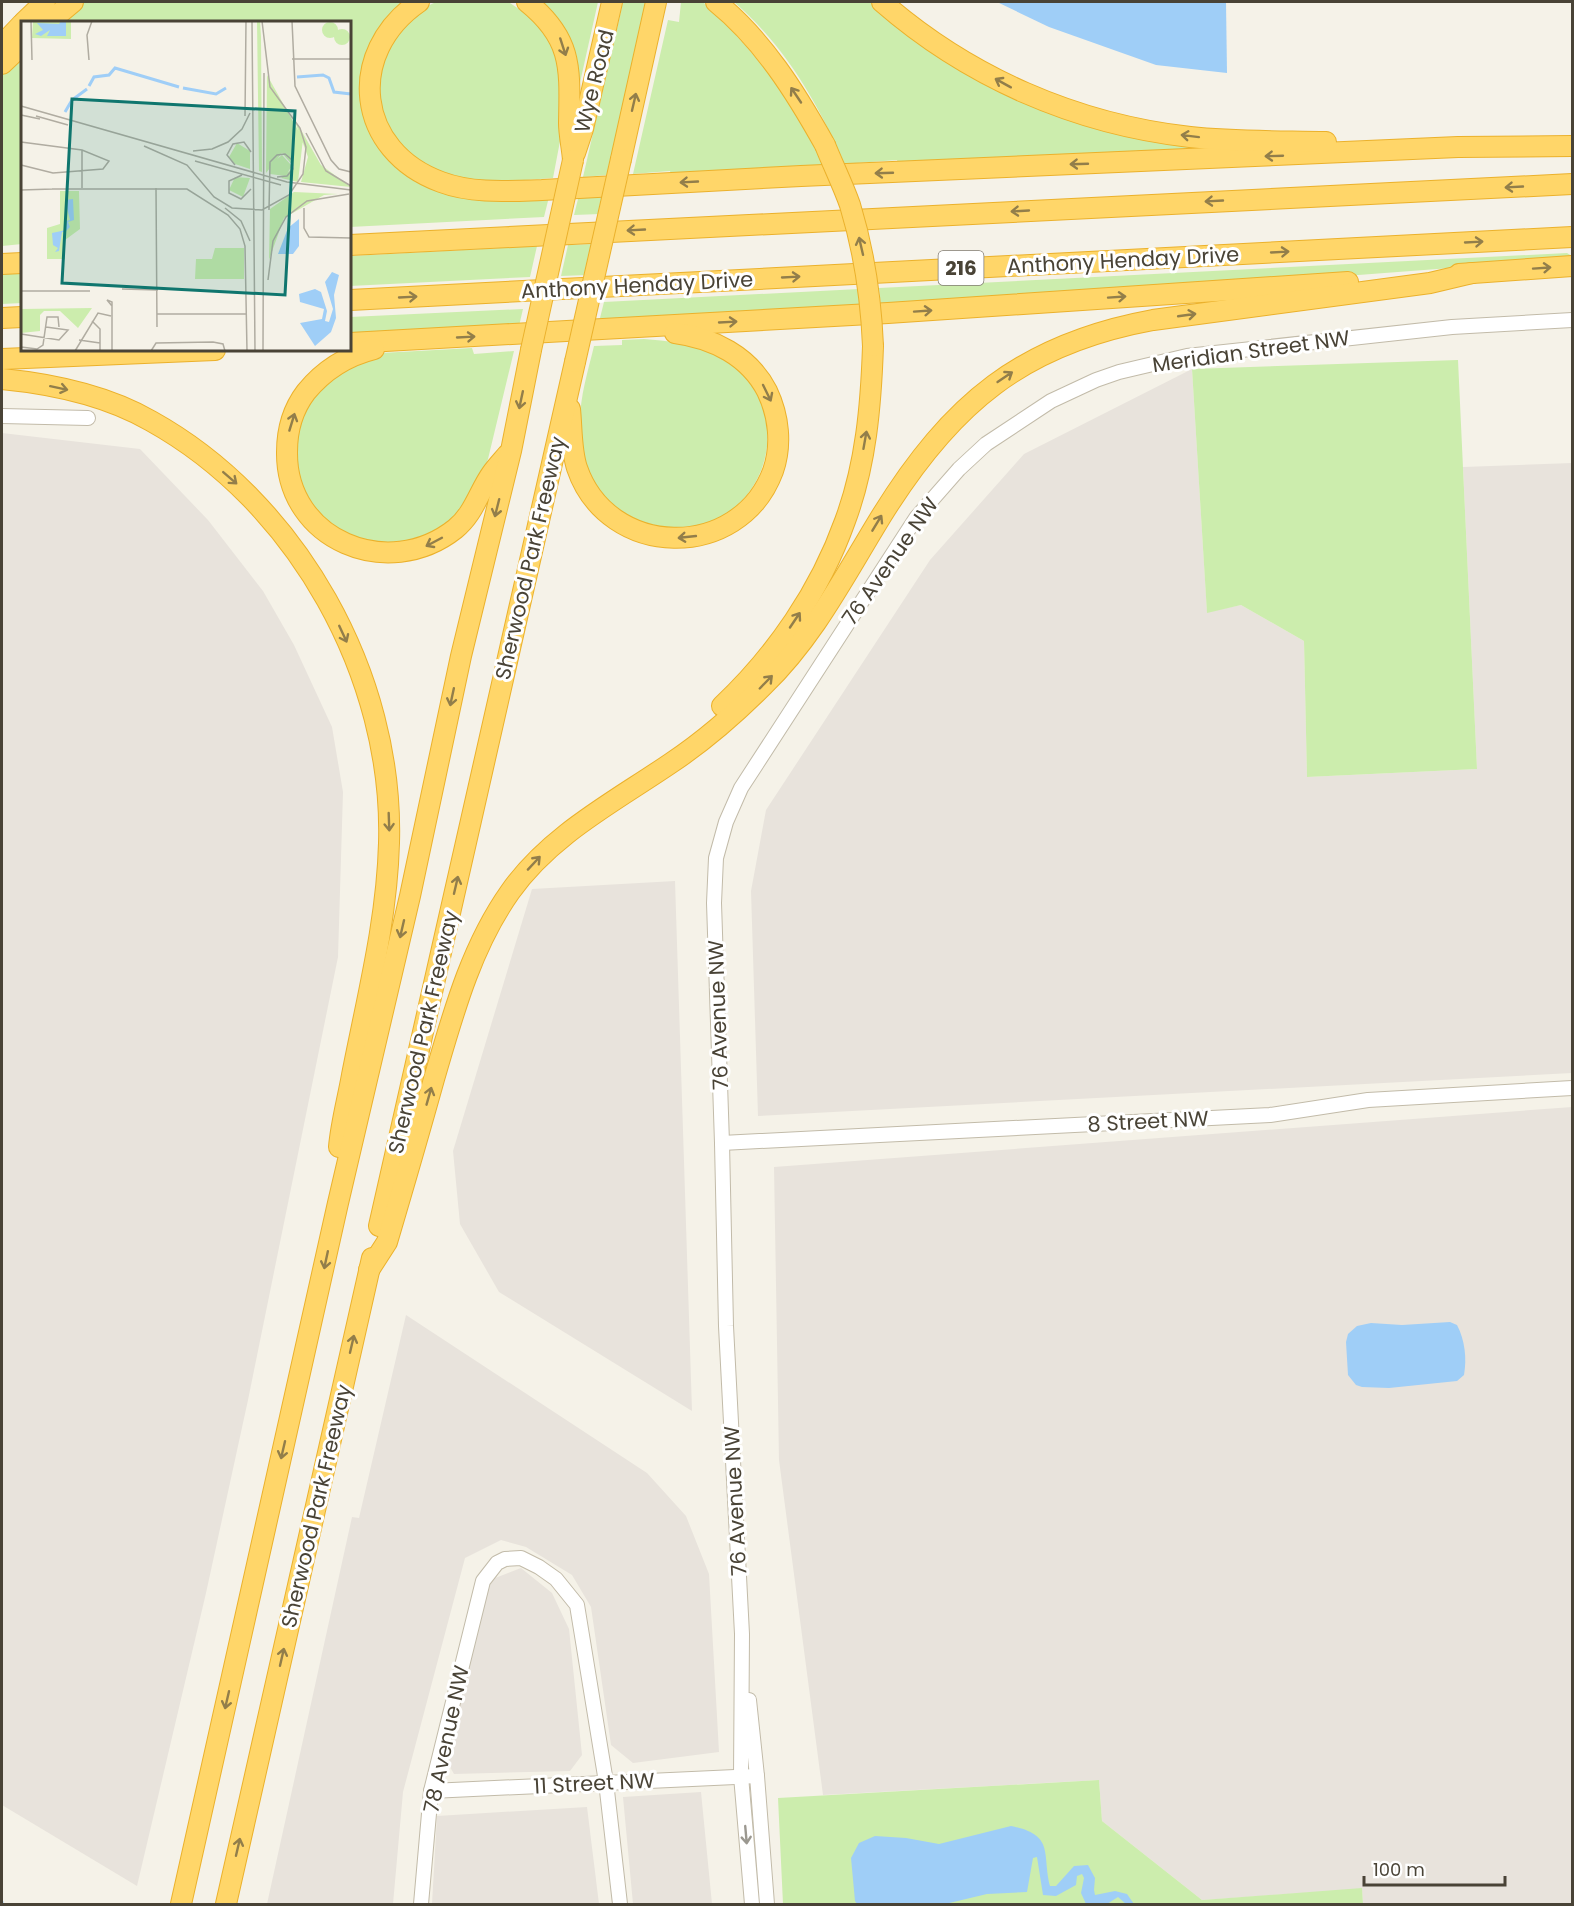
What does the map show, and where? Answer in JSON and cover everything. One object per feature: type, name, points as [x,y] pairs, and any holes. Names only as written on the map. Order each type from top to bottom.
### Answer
[{"type":"highway","points":[[25,21],[45,2]]},
{"type":"highway","points":[[50,21],[73,2]]},
{"type":"highway","points":[[419,2],[396,20],[382,38],[372,63],[370,93],[372,111],[380,131],[392,150],[406,164],[443,183],[469,189],[542,190],[1458,147],[1572,146]]},
{"type":"highway","points":[[527,2],[543,14],[559,36],[569,66],[571,96],[569,125],[573,160]]},
{"type":"highway","name":"Wye Road","points":[[573,160],[583,129],[612,2]]},
{"type":"highway","name":"Wye Road","points":[[621,159],[656,2]]},
{"type":"highway","points":[[604,807],[677,747],[740,689],[774,651],[800,613],[846,521],[868,423],[873,346],[870,301],[858,235],[849,204],[825,145],[798,97],[760,46],[716,2]]},
{"type":"highway","points":[[882,2],[904,21],[1010,87],[1081,115],[1119,125],[1219,140],[1458,147]]},
{"type":"highway","points":[[2,45],[21,25]]},
{"type":"highway","points":[[2,64],[21,46]]},
{"type":"highway","name":"Sherwood Park Freeway","points":[[226,1905],[621,159]]},
{"type":"highway","name":"Sherwood Park Freeway","points":[[181,1905],[338,1203],[410,897],[461,656],[510,451],[573,160]]},
{"type":"highway","points":[[351,245],[1572,184]]},
{"type":"highway","name":"Anthony Henday Drive","points":[[351,300],[1572,237]]},
{"type":"highway","points":[[2,264],[21,263]]},
{"type":"highway","points":[[351,344],[900,312],[1572,266]]},
{"type":"highway","points":[[369,1270],[387,1242],[453,1012],[467,973],[509,893],[550,846],[698,743],[765,684],[791,656],[817,621],[881,516],[920,458],[965,408],[986,390],[1050,351],[1133,324],[1430,283],[1472,273]]},
{"type":"highway","points":[[2,318],[21,317]]},
{"type":"highway","points":[[568,389],[577,467],[585,485],[609,514],[638,531],[657,537],[675,538],[712,532],[729,525],[746,512],[767,486],[777,457],[776,414],[764,385],[754,371],[728,350],[699,338],[649,327]]},
{"type":"highway","points":[[407,341],[358,353],[342,361],[327,370],[299,401],[287,439],[287,462],[291,482],[308,513],[319,526],[334,538],[367,551],[402,552],[430,545],[456,528],[468,516],[491,474],[510,451]]},
{"type":"highway","points":[[2,359],[191,351]]},
{"type":"highway","points":[[2,379],[30,382],[94,396],[150,420],[210,461],[260,508],[294,550],[320,588],[353,656],[373,716],[381,751],[388,790],[389,843],[385,902],[339,1144],[338,1203]]},
{"type":"street","name":"Meridian Street NW","points":[[959,469],[986,444],[1051,401],[1096,380],[1144,365],[1187,356],[1387,333],[1572,320]]},
{"type":"street","points":[[2,416],[88,418]]},
{"type":"street","name":"76 Avenue NW","points":[[767,1905],[757,1776],[742,1634],[726,1326],[714,878],[716,858],[726,822],[741,788],[900,540],[930,500],[959,469]]},
{"type":"street","name":"8 Street NW","points":[[722,1143],[1270,1115],[1368,1100],[1572,1088]]},
{"type":"street","name":"78 Avenue NW","points":[[421,1905],[431,1791],[485,1576],[497,1563],[506,1559],[520,1558],[539,1567],[556,1579],[577,1605],[606,1782]]},
{"type":"street","name":"76 Avenue NW","points":[[742,1634],[741,1776],[752,1905]]},
{"type":"street","name":"11 Street NW","points":[[431,1791],[757,1776]]},
{"type":"street","points":[[606,1782],[620,1905]]},
{"type":"shaded area","points":[[1192,369],[1207,612],[1241,605],[1304,641],[1307,777],[1477,769],[1463,467],[1572,463],[1572,1073],[758,1116],[751,891],[766,810],[930,560],[1024,454]]},
{"type":"shaded area","points":[[2,433],[140,449],[208,520],[263,591],[294,645],[332,727],[343,792],[338,957],[248,1400],[206,1593],[137,1886],[2,1805]]},
{"type":"shaded area","points":[[675,881],[692,1411],[499,1292],[460,1224],[453,1151],[532,889]]},
{"type":"shaded area","points":[[1572,1107],[1572,1904],[1363,1904],[1362,1889],[1202,1900],[1102,1821],[1099,1780],[823,1795],[779,1460],[774,1167]]},
{"type":"shaded area","points":[[406,1315],[647,1473],[686,1516],[709,1574],[719,1752],[633,1763],[611,1745],[591,1607],[572,1575],[526,1547],[501,1540],[465,1558],[403,1792],[393,1904],[267,1904],[352,1517],[359,1518]]},
{"type":"shaded area","points":[[521,1568],[552,1593],[569,1629],[582,1755],[570,1771],[454,1774],[446,1760],[490,1580]]},
{"type":"shaded area","points":[[701,1792],[712,1904],[633,1904],[623,1797]]},
{"type":"shaded area","points":[[587,1807],[599,1904],[432,1904],[437,1816]]},
{"type":"green space","points":[[84,2],[408,2],[365,69],[400,168],[549,197],[544,217],[351,227],[351,21],[61,21]]},
{"type":"green space","points":[[436,2],[510,3],[535,20],[557,50],[565,115],[553,178],[526,180],[526,187],[472,185],[412,162],[380,114],[379,69],[392,39],[423,8]]},
{"type":"green space","points":[[533,2],[598,2],[579,87]]},
{"type":"green space","points":[[623,2],[648,2],[608,175],[583,177]]},
{"type":"green space","points":[[681,2],[703,2],[739,38],[786,98],[823,166],[672,179],[670,171],[633,174],[668,20],[679,22]]},
{"type":"green space","points":[[734,2],[871,2],[889,17],[1027,100],[1285,145],[899,166],[897,160],[844,164],[823,119],[784,56],[769,37]]},
{"type":"green space","points":[[21,56],[21,244],[2,246],[2,74]]},
{"type":"green space","points":[[604,194],[600,214],[574,215],[579,195]]},
{"type":"green space","points":[[593,244],[587,275],[561,276],[568,245]]},
{"type":"green space","points":[[537,246],[530,277],[351,286],[351,256]]},
{"type":"green space","points":[[1567,253],[1572,256],[1567,259],[881,308],[879,288]]},
{"type":"green space","points":[[21,273],[21,303],[2,304],[2,274]]},
{"type":"green space","points":[[859,289],[861,309],[599,322],[604,302]]},
{"type":"green space","points":[[523,309],[519,326],[351,335],[351,317]]},
{"type":"green space","points":[[644,339],[693,346],[723,358],[747,379],[757,394],[764,413],[768,432],[762,469],[742,501],[727,514],[710,523],[665,529],[626,518],[603,497],[585,461],[580,412],[594,346],[622,345],[622,340]]},
{"type":"green space","points":[[472,348],[474,354],[514,351],[488,459],[479,483],[459,514],[431,537],[379,546],[331,528],[302,494],[293,453],[304,406],[338,371],[381,353]]},
{"type":"green space","points":[[1458,360],[1477,769],[1307,777],[1304,641],[1241,605],[1207,613],[1192,369]]},
{"type":"green space","points":[[1099,1780],[1102,1821],[1202,1900],[1362,1888],[1363,1904],[783,1904],[778,1798]]},
{"type":"water","points":[[997,2],[1226,2],[1227,73],[1156,65],[1049,27]]},
{"type":"water","points":[[1450,1322],[1457,1325],[1465,1350],[1464,1375],[1457,1381],[1389,1388],[1362,1387],[1356,1385],[1348,1375],[1346,1342],[1348,1334],[1357,1326],[1371,1323],[1402,1325]]},
{"type":"water","points":[[1011,1826],[1025,1830],[1041,1840],[1046,1855],[1050,1886],[1056,1886],[1074,1866],[1088,1865],[1095,1878],[1095,1895],[1115,1891],[1127,1894],[1134,1904],[1126,1904],[1118,1897],[1107,1904],[1086,1904],[1081,1893],[1084,1878],[1082,1874],[1077,1876],[1076,1885],[1056,1896],[1043,1895],[1037,1857],[1033,1858],[1027,1892],[987,1894],[945,1904],[857,1904],[855,1901],[851,1858],[859,1843],[875,1836],[906,1838],[939,1844]]}]
